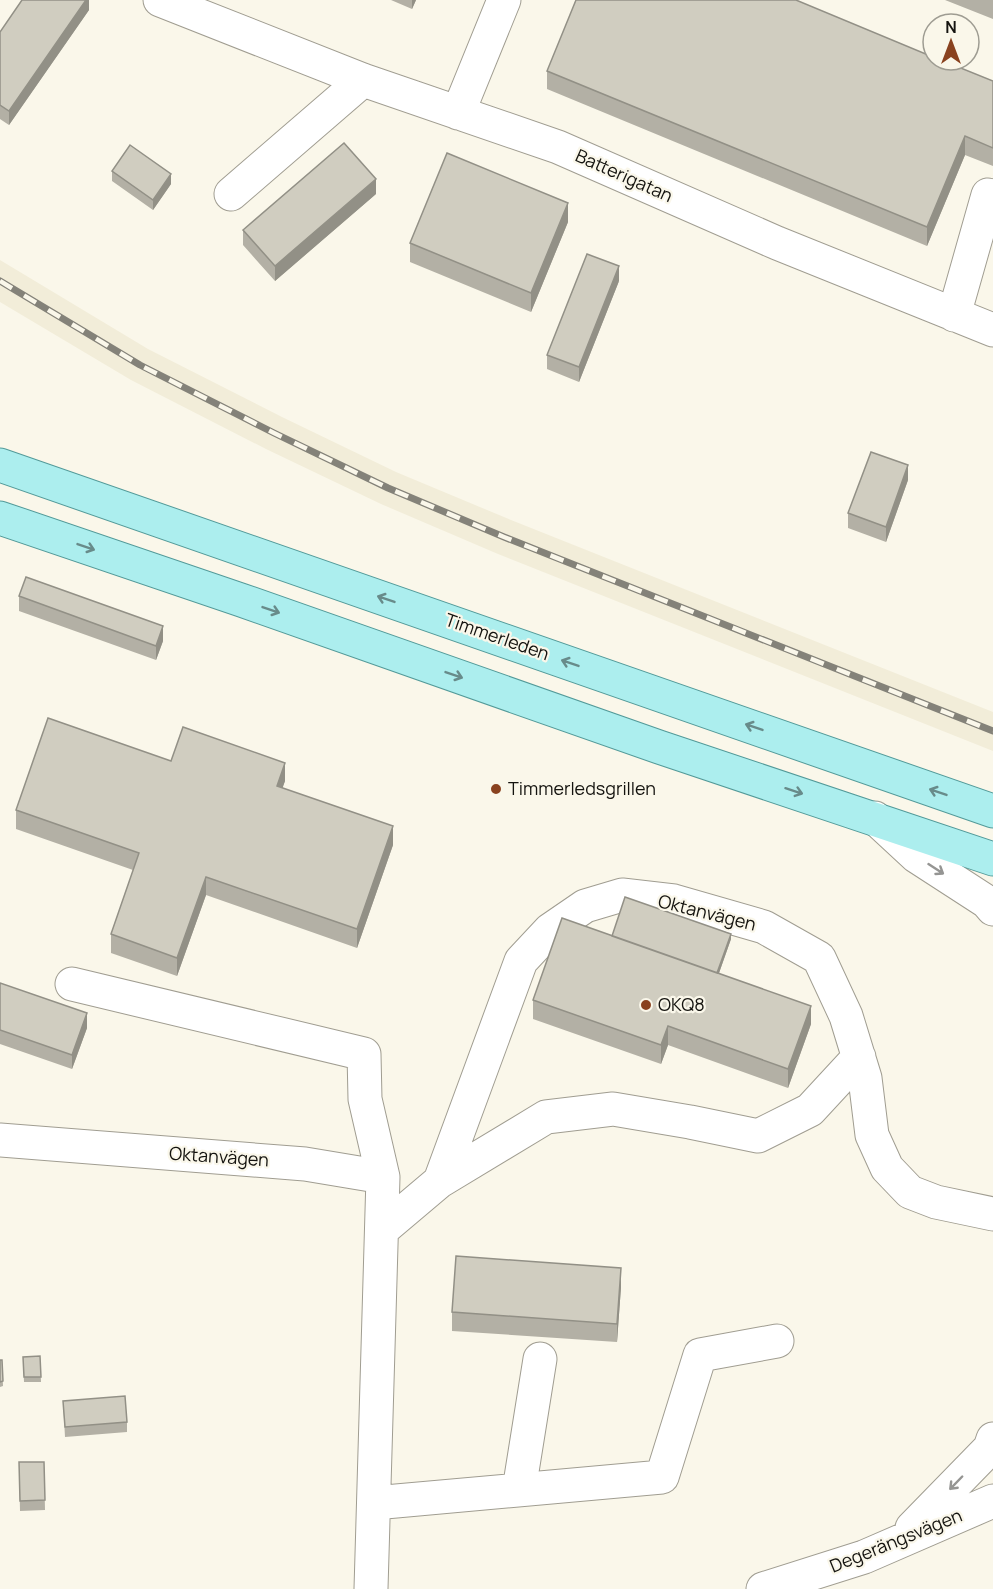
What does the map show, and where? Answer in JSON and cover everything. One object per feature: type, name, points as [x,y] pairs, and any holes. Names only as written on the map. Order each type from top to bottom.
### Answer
[{"type":"main road","name":"Timmerleden","points":[[0,465],[993,811]]},
{"type":"main road","points":[[0,518],[659,747],[993,859]]},
{"type":"street","name":"Batterigatan","points":[[160,0],[363,80],[558,147],[777,243],[993,330]]},
{"type":"street","points":[[458,113],[504,0]]},
{"type":"street","points":[[231,194],[363,80]]},
{"type":"street","points":[[954,315],[988,195]]},
{"type":"street","points":[[875,818],[916,856],[987,902],[993,909]]},
{"type":"street","name":"Oktanvägen","points":[[440,1181],[521,962],[550,930],[585,906],[622,895],[674,901],[764,927],[819,957],[846,1016],[865,1078],[873,1135],[887,1168],[910,1192],[936,1202],[993,1214]]},
{"type":"street","points":[[72,984],[364,1054],[365,1099],[383,1177],[371,1589]]},
{"type":"street","name":"Oktanvägen","points":[[382,1230],[440,1181],[546,1117],[613,1109],[758,1136],[810,1110],[859,1057]]},
{"type":"street","name":"Oktanvägen","points":[[0,1140],[304,1164],[383,1177]]},
{"type":"street","points":[[374,1503],[662,1477],[700,1355],[777,1341]]},
{"type":"street","points":[[519,1490],[540,1359]]},
{"type":"street","points":[[902,1539],[990,1448],[993,1439]]},
{"type":"street","name":"Degerängsvägen","points":[[764,1589],[864,1557],[993,1501]]},
{"type":"shaded area","points":[[0,260],[148,349],[396,472],[993,712],[993,751],[498,554],[381,504],[266,449],[131,380],[0,302]]},
{"type":"building","points":[[22,0],[86,0],[9,111],[0,105],[0,32]]},
{"type":"building","points":[[576,0],[796,0],[921,52],[921,72],[971,72],[993,81],[993,148],[965,136],[927,227],[547,71]]},
{"type":"building","points":[[344,143],[376,179],[275,266],[243,230]]},
{"type":"building","points":[[130,145],[171,174],[153,200],[112,171]]},
{"type":"building","points":[[447,153],[568,203],[531,293],[410,243]]},
{"type":"building","points":[[587,254],[619,266],[579,367],[547,355]]},
{"type":"building","points":[[871,452],[908,465],[886,527],[848,513]]},
{"type":"building","points":[[26,577],[163,626],[156,646],[19,596]]},
{"type":"building","points":[[48,718],[171,761],[183,727],[285,763],[277,786],[393,826],[357,929],[206,877],[177,958],[111,934],[139,853],[16,810]]},
{"type":"building","points":[[625,897],[731,934],[717,973],[612,936]]},
{"type":"building","name":"OKQ8","points":[[562,918],[811,1006],[788,1069],[668,1026],[661,1045],[533,1000]]},
{"type":"building","points":[[0,983],[87,1013],[72,1055],[0,1030]]},
{"type":"building","points":[[456,1256],[621,1268],[617,1324],[452,1312]]},
{"type":"building","points":[[40,1356],[41,1377],[24,1377],[23,1357]]},
{"type":"building","points":[[0,1360],[2,1360],[3,1381],[0,1382]]},
{"type":"building","points":[[125,1396],[127,1422],[65,1427],[63,1401]]},
{"type":"building","points":[[19,1462],[44,1462],[45,1500],[20,1501]]},
{"type":"railway","points":[[0,281],[140,365],[388,488],[504,537],[993,731]]},
{"type":"place","name":"Timmerledsgrillen","points":[[496,789]]},
{"type":"place","name":"OKQ8","points":[[646,1005]]}]
